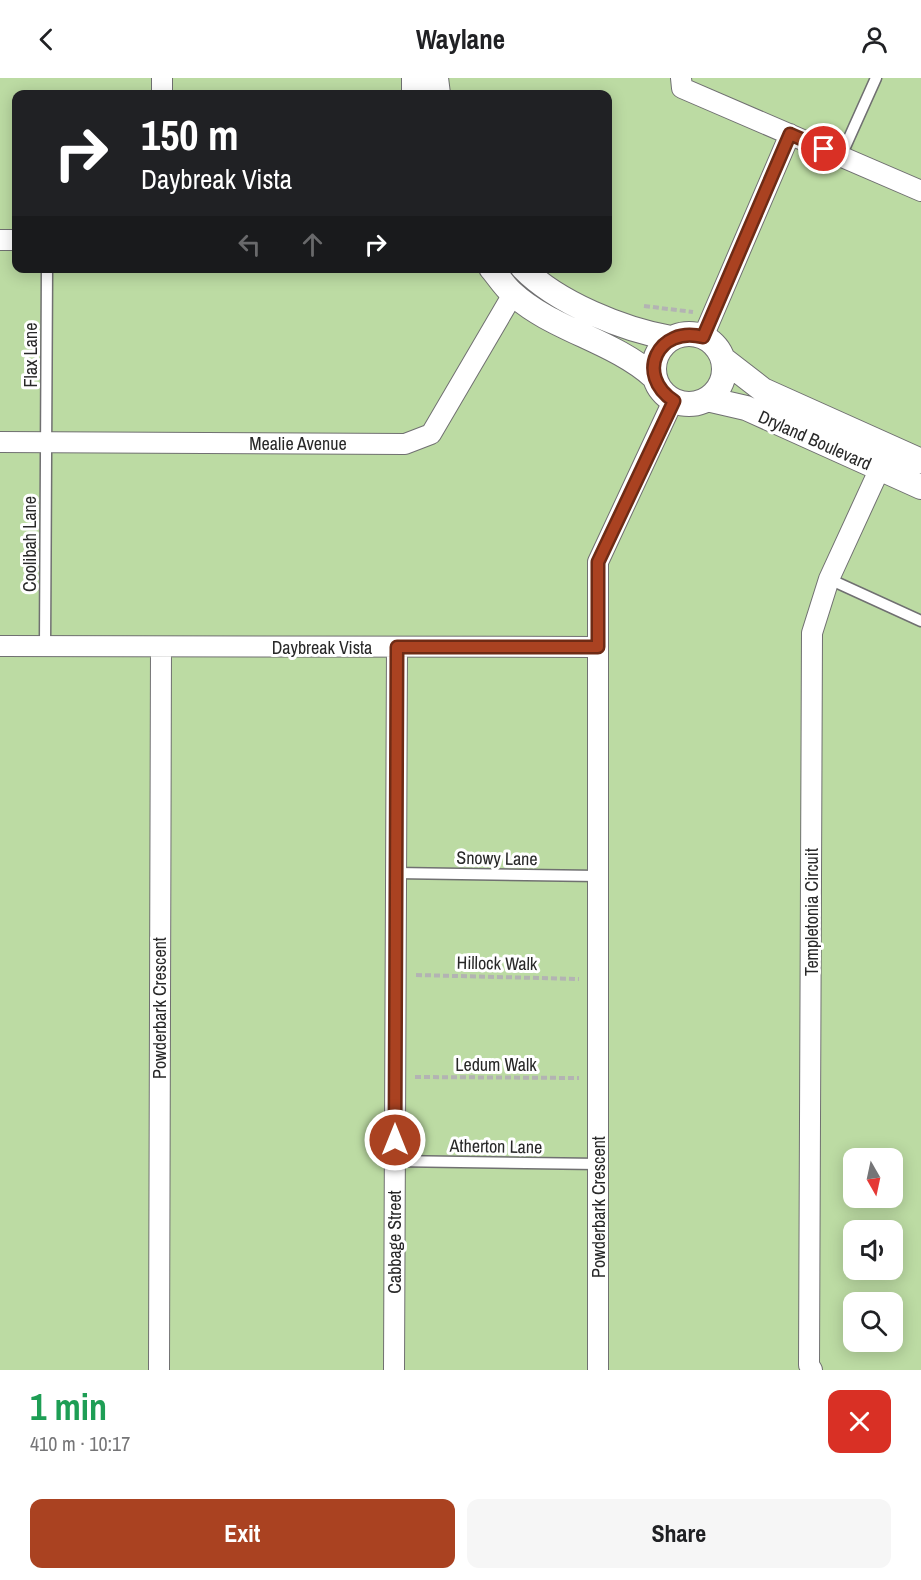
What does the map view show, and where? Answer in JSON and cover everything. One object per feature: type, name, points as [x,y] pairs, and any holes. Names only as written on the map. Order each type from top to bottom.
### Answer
[{"type":"street","points":[[681,78],[682,88],[921,191]]},
{"type":"street","points":[[671,338],[658,351],[653,368],[658,387],[674,401],[694,404],[707,399],[720,386],[723,377],[723,359],[712,342],[707,328],[790,134]]},
{"type":"street","points":[[495,273],[513,294],[549,317],[635,360],[654,377]]},
{"type":"street","points":[[530,273],[562,296],[615,323],[671,338],[707,328]]},
{"type":"street","name":"Mealie Avenue","points":[[0,442],[405,444],[430,434],[513,294]]},
{"type":"street","name":"Dryland Boulevard","points":[[723,359],[763,390],[921,461]]},
{"type":"street","name":"Dryland Boulevard","points":[[707,399],[746,408],[921,487]]},
{"type":"street","points":[[598,647],[598,562],[674,401]]},
{"type":"street","name":"Templetonia Circuit","points":[[812,1370],[809,1329],[812,633],[829,579],[880,468]]},
{"type":"street","name":"Daybreak Vista","points":[[0,646],[598,647]]},
{"type":"street","name":"Powderbark Crescent","points":[[159,1370],[157,1366],[161,646]]},
{"type":"street","name":"Cabbage Street","points":[[394,1370],[397,647]]},
{"type":"street","name":"Powderbark Crescent","points":[[598,647],[598,1370]]},
{"type":"lane","points":[[841,156],[876,78]]},
{"type":"lane","name":"Flax Lane","points":[[46,442],[47,273]]},
{"type":"lane","name":"Coolibah Lane","points":[[45,646],[46,442]]},
{"type":"lane","points":[[829,579],[921,621]]},
{"type":"lane","name":"Snowy Lane","points":[[396,873],[598,876]]},
{"type":"lane","name":"Atherton Lane","points":[[394,1161],[598,1164]]},
{"type":"path","points":[[634,304],[683,310],[707,328]]},
{"type":"path","name":"Hillock Walk","points":[[395,974],[598,979]]},
{"type":"path","name":"Ledum Walk","points":[[395,1077],[598,1078]]},
{"type":"green space","points":[[0,78],[921,78],[921,1370],[0,1370]]},
{"type":"route","points":[[395,1140],[397,647],[598,647],[596,596],[598,562],[674,401],[658,387],[654,377],[654,359],[658,351],[671,338],[681,334],[703,337],[790,134],[824,149]]}]
